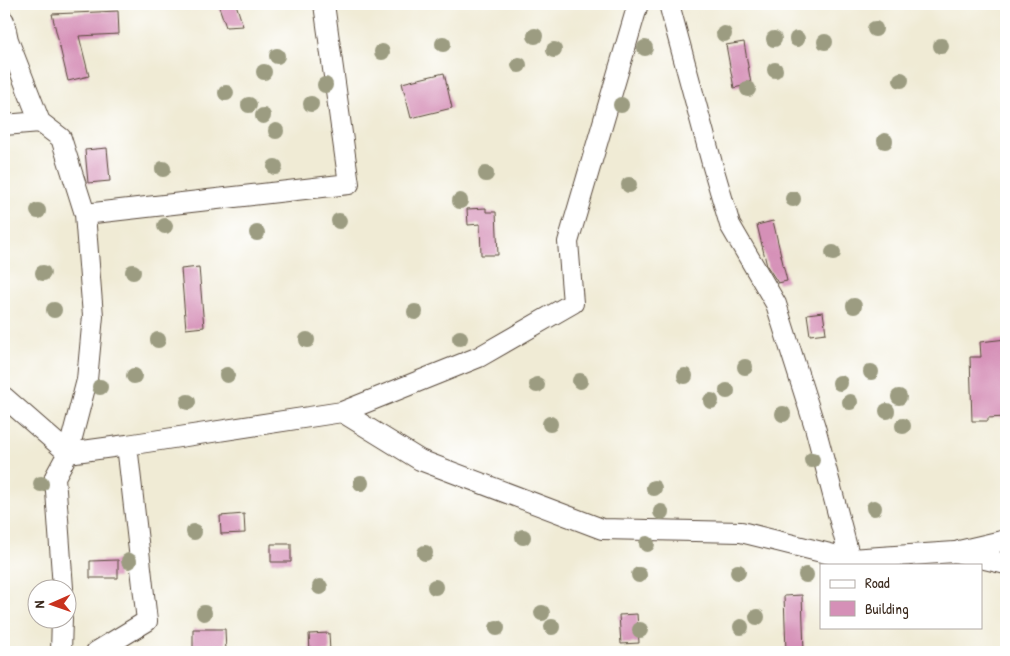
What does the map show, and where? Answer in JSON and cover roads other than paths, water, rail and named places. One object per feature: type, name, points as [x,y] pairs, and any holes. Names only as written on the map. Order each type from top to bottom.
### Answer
[{"type":"street","points":[[85,214],[349,184],[324,4]]},
{"type":"street","points":[[4,397],[68,453],[127,446],[342,412],[480,357],[573,303],[568,242],[638,4]]},
{"type":"street","points":[[669,4],[730,225],[776,304],[815,427],[850,559]]},
{"type":"street","points":[[4,21],[8,40],[40,122],[61,138],[85,214],[93,316],[87,380],[68,453],[56,477],[62,578]]},
{"type":"street","points":[[4,125],[40,122]]},
{"type":"street","points":[[342,412],[420,460],[602,528],[741,532],[850,559],[955,552],[1006,540]]},
{"type":"street","points":[[96,652],[147,621],[127,446]]},
{"type":"street","points":[[955,552],[1006,564]]},
{"type":"street","points":[[61,652],[62,628]]}]
